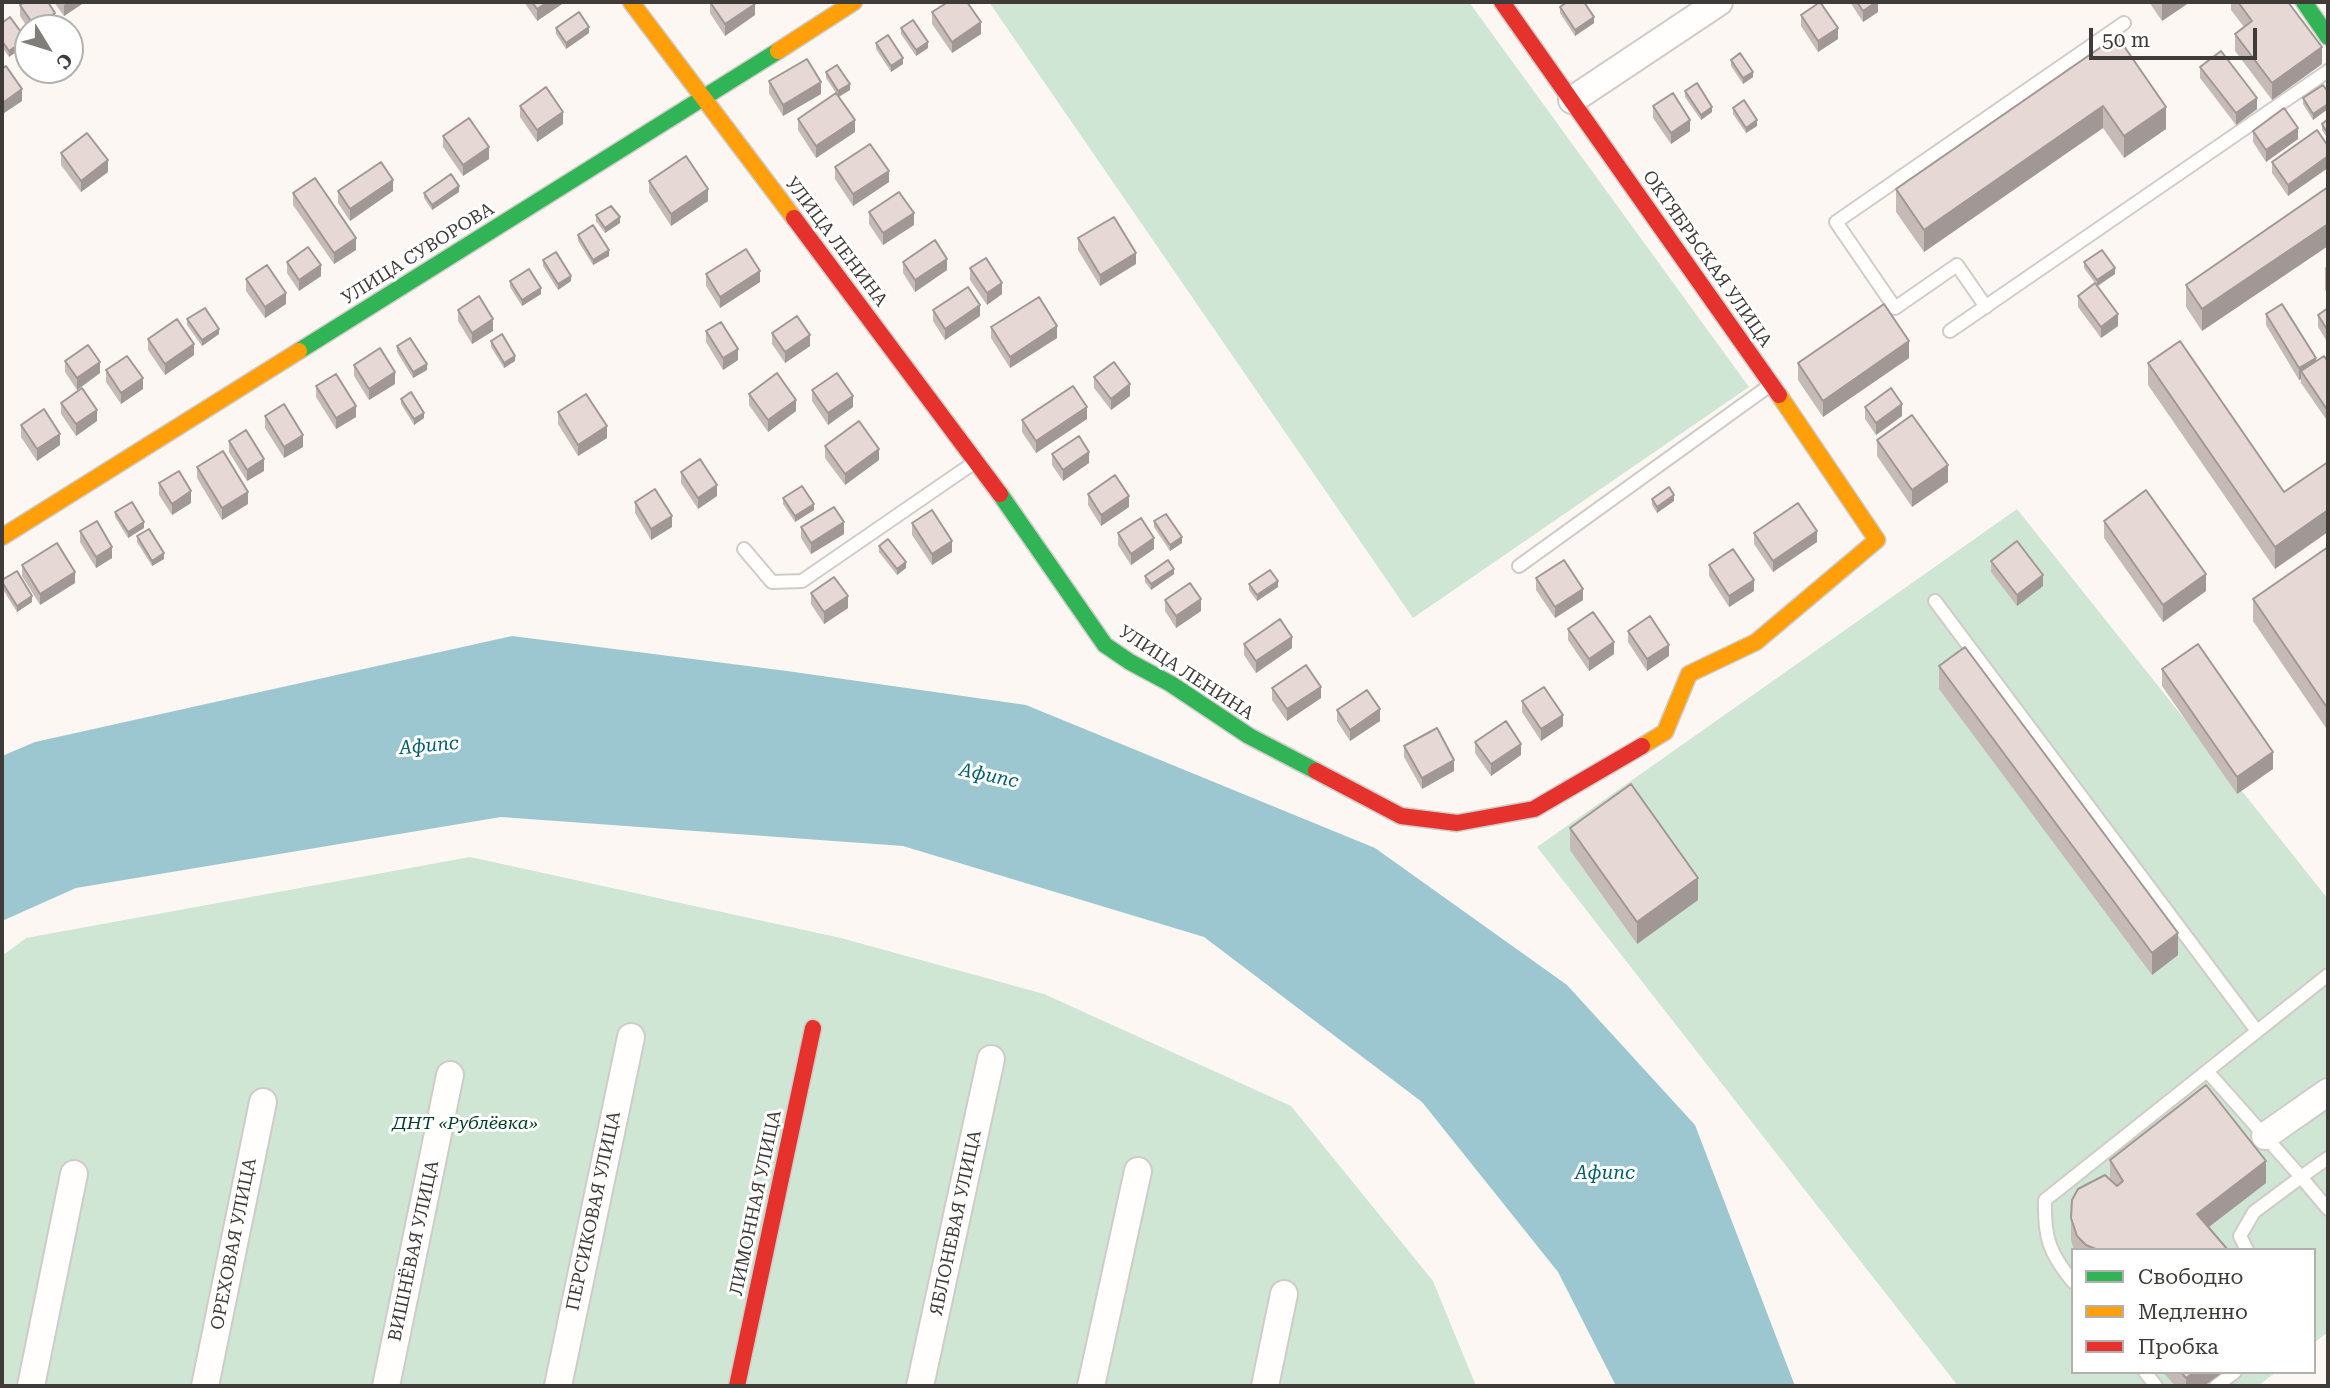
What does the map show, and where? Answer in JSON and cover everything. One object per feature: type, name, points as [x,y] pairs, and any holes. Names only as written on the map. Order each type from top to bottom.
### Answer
[{"type":"street","name":"УЛИЦА ЛЕНИНА","points":[[631,2],[977,460],[1105,645],[1171,684],[1249,736],[1401,816],[1457,823],[1534,809],[1665,732],[1689,674],[1756,642],[1877,540]]},
{"type":"street","name":"УЛИЦА СУВОРОВА","points":[[2,537],[704,99],[854,2]]},
{"type":"street","name":"ОКТЯБРЬСКАЯ УЛИЦА","points":[[1502,2],[1771,384],[1877,540]]},
{"type":"street","points":[[1572,100],[1719,2]]},
{"type":"street","points":[[2304,2],[2328,37]]},
{"type":"street","name":"ЛИМОННАЯ УЛИЦА","points":[[737,1386],[813,1028]]},
{"type":"street","name":"ПЕРСИКОВАЯ УЛИЦА","points":[[558,1386],[631,1037]]},
{"type":"street","name":"ЯБЛОНЕВАЯ УЛИЦА","points":[[920,1386],[992,1059]]},
{"type":"street","name":"ВИШНЁВАЯ УЛИЦА","points":[[386,1386],[450,1074]]},
{"type":"street","points":[[2265,1136],[2328,1092]]},
{"type":"street","name":"ОРЕХОВАЯ УЛИЦА","points":[[205,1386],[263,1102]]},
{"type":"street","points":[[1091,1386],[1138,1171]]},
{"type":"street","points":[[31,1386],[74,1174]]},
{"type":"street","points":[[1265,1386],[1284,1294]]},
{"type":"lane","points":[[1986,307],[1957,265],[1895,308],[1836,222],[2124,23]]},
{"type":"lane","points":[[1950,331],[2328,71]]},
{"type":"lane","points":[[1519,566],[1771,384]]},
{"type":"lane","points":[[744,549],[772,582],[802,581],[977,460]]},
{"type":"lane","points":[[1935,601],[2257,1031]]},
{"type":"lane","points":[[2071,1279],[2056,1260],[2044,1227],[2045,1200],[2328,975]]},
{"type":"lane","points":[[2207,1071],[2328,1209]]},
{"type":"lane","points":[[2246,1248],[2240,1236],[2254,1212],[2328,1158]]},
{"type":"lane","points":[[2216,1386],[2232,1374]]},
{"type":"green space","points":[[989,2],[1469,2],[1749,387],[1413,618]]},
{"type":"green space","points":[[2017,509],[2328,899],[2328,1332],[2316,1341],[2316,1248],[2071,1248],[2071,1374],[2273,1374],[2258,1386],[1958,1386],[1537,847]]},
{"type":"green space","name":"ДНТ «Рублёвка»","points":[[470,857],[841,938],[1044,994],[1291,1106],[1433,1281],[1476,1386],[2,1386],[2,956],[26,938]]},
{"type":"water","name":"Афипс","points":[[512,636],[1026,705],[1375,848],[1567,985],[1695,1125],[1795,1386],[1616,1386],[1558,1272],[1422,1102],[1204,937],[903,846],[501,817],[76,888],[2,921],[2,756],[35,742]]},
{"type":"building","points":[[24,2],[48,2],[55,13],[26,14],[20,5]]},
{"type":"building","points":[[532,2],[548,2],[537,9]]},
{"type":"building","points":[[710,2],[754,2],[755,4],[725,24]]},
{"type":"building","points":[[948,2],[967,2],[981,22],[952,42],[932,12]]},
{"type":"building","points":[[1567,2],[1584,2],[1594,17],[1575,30],[1560,7]]},
{"type":"building","points":[[1820,2],[1838,28],[1818,41],[1801,15]]},
{"type":"building","points":[[1857,2],[1876,2],[1863,11]]},
{"type":"building","points":[[2238,2],[2288,2],[2322,47],[2272,83],[2235,34],[2252,21]]},
{"type":"building","points":[[579,12],[589,27],[566,43],[556,28]]},
{"type":"building","points":[[10,17],[14,22],[14,47],[9,51],[2,41],[2,23]]},
{"type":"building","points":[[913,20],[928,42],[916,50],[901,28]]},
{"type":"building","points":[[888,35],[903,58],[891,66],[876,43]]},
{"type":"building","points":[[2117,36],[2166,107],[2124,136],[2103,106],[1924,230],[1896,189]]},
{"type":"building","points":[[2221,51],[2257,98],[2236,113],[2200,67]]},
{"type":"building","points":[[1740,53],[1753,72],[1743,78],[1731,60]]},
{"type":"building","points":[[807,59],[821,82],[783,105],[769,81]]},
{"type":"building","points":[[837,65],[850,84],[838,91],[826,72]]},
{"type":"building","points":[[6,66],[14,78],[14,84],[19,84],[22,89],[4,102],[2,99],[2,69]]},
{"type":"building","points":[[1697,83],[1712,107],[1701,115],[1685,91]]},
{"type":"building","points":[[2323,85],[2328,92],[2328,104],[2313,114],[2303,98]]},
{"type":"building","points":[[546,87],[563,112],[537,130],[520,106]]},
{"type":"building","points":[[836,93],[855,120],[816,146],[798,119]]},
{"type":"building","points":[[1673,93],[1690,120],[1671,133],[1653,106]]},
{"type":"building","points":[[1744,100],[1757,120],[1746,128],[1733,108]]},
{"type":"building","points":[[2284,108],[2298,128],[2266,150],[2253,131]]},
{"type":"building","points":[[469,118],[489,147],[463,165],[443,136]]},
{"type":"building","points":[[2328,119],[2328,134],[2322,124]]},
{"type":"building","points":[[2317,130],[2328,146],[2328,156],[2288,185],[2272,162]]},
{"type":"building","points":[[87,133],[108,160],[81,181],[61,153]]},
{"type":"building","points":[[870,144],[889,171],[853,194],[835,167]]},
{"type":"building","points":[[686,156],[708,189],[671,214],[649,181]]},
{"type":"building","points":[[381,162],[393,180],[350,209],[338,191]]},
{"type":"building","points":[[451,174],[459,186],[432,205],[424,193]]},
{"type":"building","points":[[315,178],[356,238],[334,253],[293,193]]},
{"type":"building","points":[[2328,187],[2328,224],[2202,309],[2186,285]]},
{"type":"building","points":[[899,192],[914,213],[883,233],[869,212]]},
{"type":"building","points":[[611,206],[620,217],[605,228],[596,215]]},
{"type":"building","points":[[1114,217],[1136,253],[1100,275],[1078,238]]},
{"type":"building","points":[[593,225],[609,250],[593,260],[578,235]]},
{"type":"building","points":[[935,240],[947,259],[915,280],[903,262]]},
{"type":"building","points":[[308,247],[321,265],[299,280],[287,262]]},
{"type":"building","points":[[746,249],[760,271],[720,297],[706,274]]},
{"type":"building","points":[[2102,250],[2115,268],[2097,280],[2084,262]]},
{"type":"building","points":[[556,252],[571,276],[558,284],[543,260]]},
{"type":"building","points":[[986,258],[1002,283],[987,293],[970,268]]},
{"type":"building","points":[[267,265],[286,293],[265,307],[246,279]]},
{"type":"building","points":[[529,269],[541,288],[522,300],[510,281]]},
{"type":"building","points":[[2095,283],[2118,314],[2101,327],[2078,296]]},
{"type":"building","points":[[968,287],[980,305],[945,329],[933,310]]},
{"type":"building","points":[[479,296],[493,319],[472,333],[458,310]]},
{"type":"building","points":[[1039,297],[1057,326],[1010,357],[991,327]]},
{"type":"building","points":[[1884,304],[1909,341],[1823,401],[1798,363]]},
{"type":"building","points":[[2282,304],[2316,358],[2299,368],[2266,314]]},
{"type":"building","points":[[205,308],[219,329],[202,340],[187,319]]},
{"type":"building","points":[[2328,308],[2328,331],[2318,315]]},
{"type":"building","points":[[797,316],[810,335],[785,352],[772,333]]},
{"type":"building","points":[[177,319],[194,344],[165,364],[148,339]]},
{"type":"building","points":[[721,322],[738,349],[723,358],[706,331]]},
{"type":"building","points":[[502,334],[515,356],[504,363],[491,341]]},
{"type":"building","points":[[410,338],[427,364],[413,372],[397,346]]},
{"type":"building","points":[[2180,341],[2284,492],[2328,462],[2328,510],[2275,547],[2148,363]]},
{"type":"building","points":[[88,345],[100,362],[77,378],[65,361]]},
{"type":"building","points":[[380,348],[395,372],[369,389],[354,365]]},
{"type":"building","points":[[127,356],[143,378],[121,393],[106,370]]},
{"type":"building","points":[[2324,356],[2328,362],[2328,411],[2301,371]]},
{"type":"building","points":[[1114,362],[1130,384],[1111,399],[1094,377]]},
{"type":"building","points":[[777,373],[796,400],[768,420],[749,394]]},
{"type":"building","points":[[837,373],[853,396],[828,413],[812,390]]},
{"type":"building","points":[[336,374],[356,406],[336,418],[316,386]]},
{"type":"building","points":[[1073,386],[1087,407],[1036,441],[1022,420]]},
{"type":"building","points":[[82,388],[97,410],[76,424],[61,403]]},
{"type":"building","points":[[1891,388],[1902,404],[1876,423],[1865,407]]},
{"type":"building","points":[[411,392],[424,413],[414,419],[401,399]]},
{"type":"building","points":[[586,394],[607,426],[578,445],[558,412]]},
{"type":"building","points":[[284,404],[303,435],[284,447],[265,416]]},
{"type":"building","points":[[44,409],[60,434],[37,449],[21,425]]},
{"type":"building","points":[[1912,415],[1948,465],[1912,490],[1877,440]]},
{"type":"building","points":[[859,421],[879,449],[845,474],[825,446]]},
{"type":"building","points":[[246,430],[264,459],[247,470],[229,441]]},
{"type":"building","points":[[1079,436],[1089,452],[1063,470],[1052,454]]},
{"type":"building","points":[[223,451],[248,492],[222,508],[197,467]]},
{"type":"building","points":[[700,459],[717,485],[698,498],[681,472]]},
{"type":"building","points":[[179,471],[191,491],[172,504],[159,483]]},
{"type":"building","points":[[1115,475],[1129,496],[1101,515],[1088,494]]},
{"type":"building","points":[[802,486],[814,504],[795,516],[783,498]]},
{"type":"building","points":[[1669,487],[1674,495],[1657,507],[1652,499]]},
{"type":"building","points":[[655,489],[672,516],[651,529],[635,502]]},
{"type":"building","points":[[2146,490],[2206,574],[2163,605],[2104,521]]},
{"type":"building","points":[[132,502],[144,522],[128,532],[115,512]]},
{"type":"building","points":[[1798,503],[1817,531],[1773,561],[1754,533]]},
{"type":"building","points":[[834,507],[844,522],[811,543],[801,527]]},
{"type":"building","points":[[932,510],[952,541],[932,554],[912,523]]},
{"type":"building","points":[[1166,514],[1182,537],[1170,545],[1154,521]]},
{"type":"building","points":[[1141,518],[1154,538],[1131,554],[1118,533]]},
{"type":"building","points":[[97,521],[112,547],[96,557],[80,531]]},
{"type":"building","points":[[149,529],[164,553],[152,561],[137,536]]},
{"type":"building","points":[[888,539],[906,562],[897,569],[879,546]]},
{"type":"building","points":[[2017,541],[2043,575],[2017,595],[1991,561]]},
{"type":"building","points":[[57,543],[75,572],[40,594],[22,565]]},
{"type":"building","points":[[2328,547],[2328,709],[2253,599]]},
{"type":"building","points":[[1733,549],[1754,580],[1729,596],[1709,565]]},
{"type":"building","points":[[1168,560],[1174,569],[1151,584],[1145,576]]},
{"type":"building","points":[[1564,560],[1583,589],[1555,607],[1536,578]]},
{"type":"building","points":[[1270,570],[1278,581],[1257,595],[1249,584]]},
{"type":"building","points":[[17,571],[32,596],[17,606],[2,580]]},
{"type":"building","points":[[834,577],[848,596],[824,612],[811,593]]},
{"type":"building","points":[[1190,583],[1201,599],[1176,616],[1165,600]]},
{"type":"building","points":[[1593,612],[1614,642],[1589,659],[1568,629]]},
{"type":"building","points":[[1650,616],[1669,645],[1647,659],[1628,631]]},
{"type":"building","points":[[1280,619],[1292,637],[1256,661],[1244,644]]},
{"type":"building","points":[[2198,644],[2273,752],[2237,777],[2162,669]]},
{"type":"building","points":[[1965,647],[2178,933],[2152,953],[1939,666]]},
{"type":"building","points":[[1306,665],[1321,687],[1287,709],[1272,688]]},
{"type":"building","points":[[1544,687],[1563,715],[1541,729],[1522,701]]},
{"type":"building","points":[[1367,690],[1380,709],[1350,730],[1337,710]]},
{"type":"building","points":[[1506,721],[1521,744],[1491,764],[1475,742]]},
{"type":"building","points":[[1437,728],[1454,760],[1422,778],[1404,746]]},
{"type":"building","points":[[1631,784],[1698,878],[1637,922],[1570,828]]},
{"type":"building","points":[[2206,1085],[2266,1161],[2197,1214],[2226,1248],[2093,1248],[2077,1236],[2071,1218],[2072,1200],[2078,1189],[2105,1175],[2117,1186],[2123,1181],[2110,1160]]},
{"type":"traffic: fast","points":[[2304,2],[2328,37]]},
{"type":"traffic: fast","points":[[299,351],[778,51]]},
{"type":"traffic: fast","points":[[1000,494],[1105,645],[1171,684],[1249,736],[1316,771]]},
{"type":"traffic: slow","points":[[631,2],[794,218]]},
{"type":"traffic: slow","points":[[778,51],[854,2]]},
{"type":"traffic: slow","points":[[2,537],[299,351]]},
{"type":"traffic: slow","points":[[1642,746],[1665,732],[1689,674],[1756,642],[1877,540],[1779,395]]},
{"type":"traffic: jam","points":[[1502,2],[1779,395]]},
{"type":"traffic: jam","points":[[794,218],[1000,494]]},
{"type":"traffic: jam","points":[[1316,771],[1401,816],[1457,823],[1534,809],[1642,746]]},
{"type":"traffic: jam","points":[[737,1386],[813,1028]]}]
